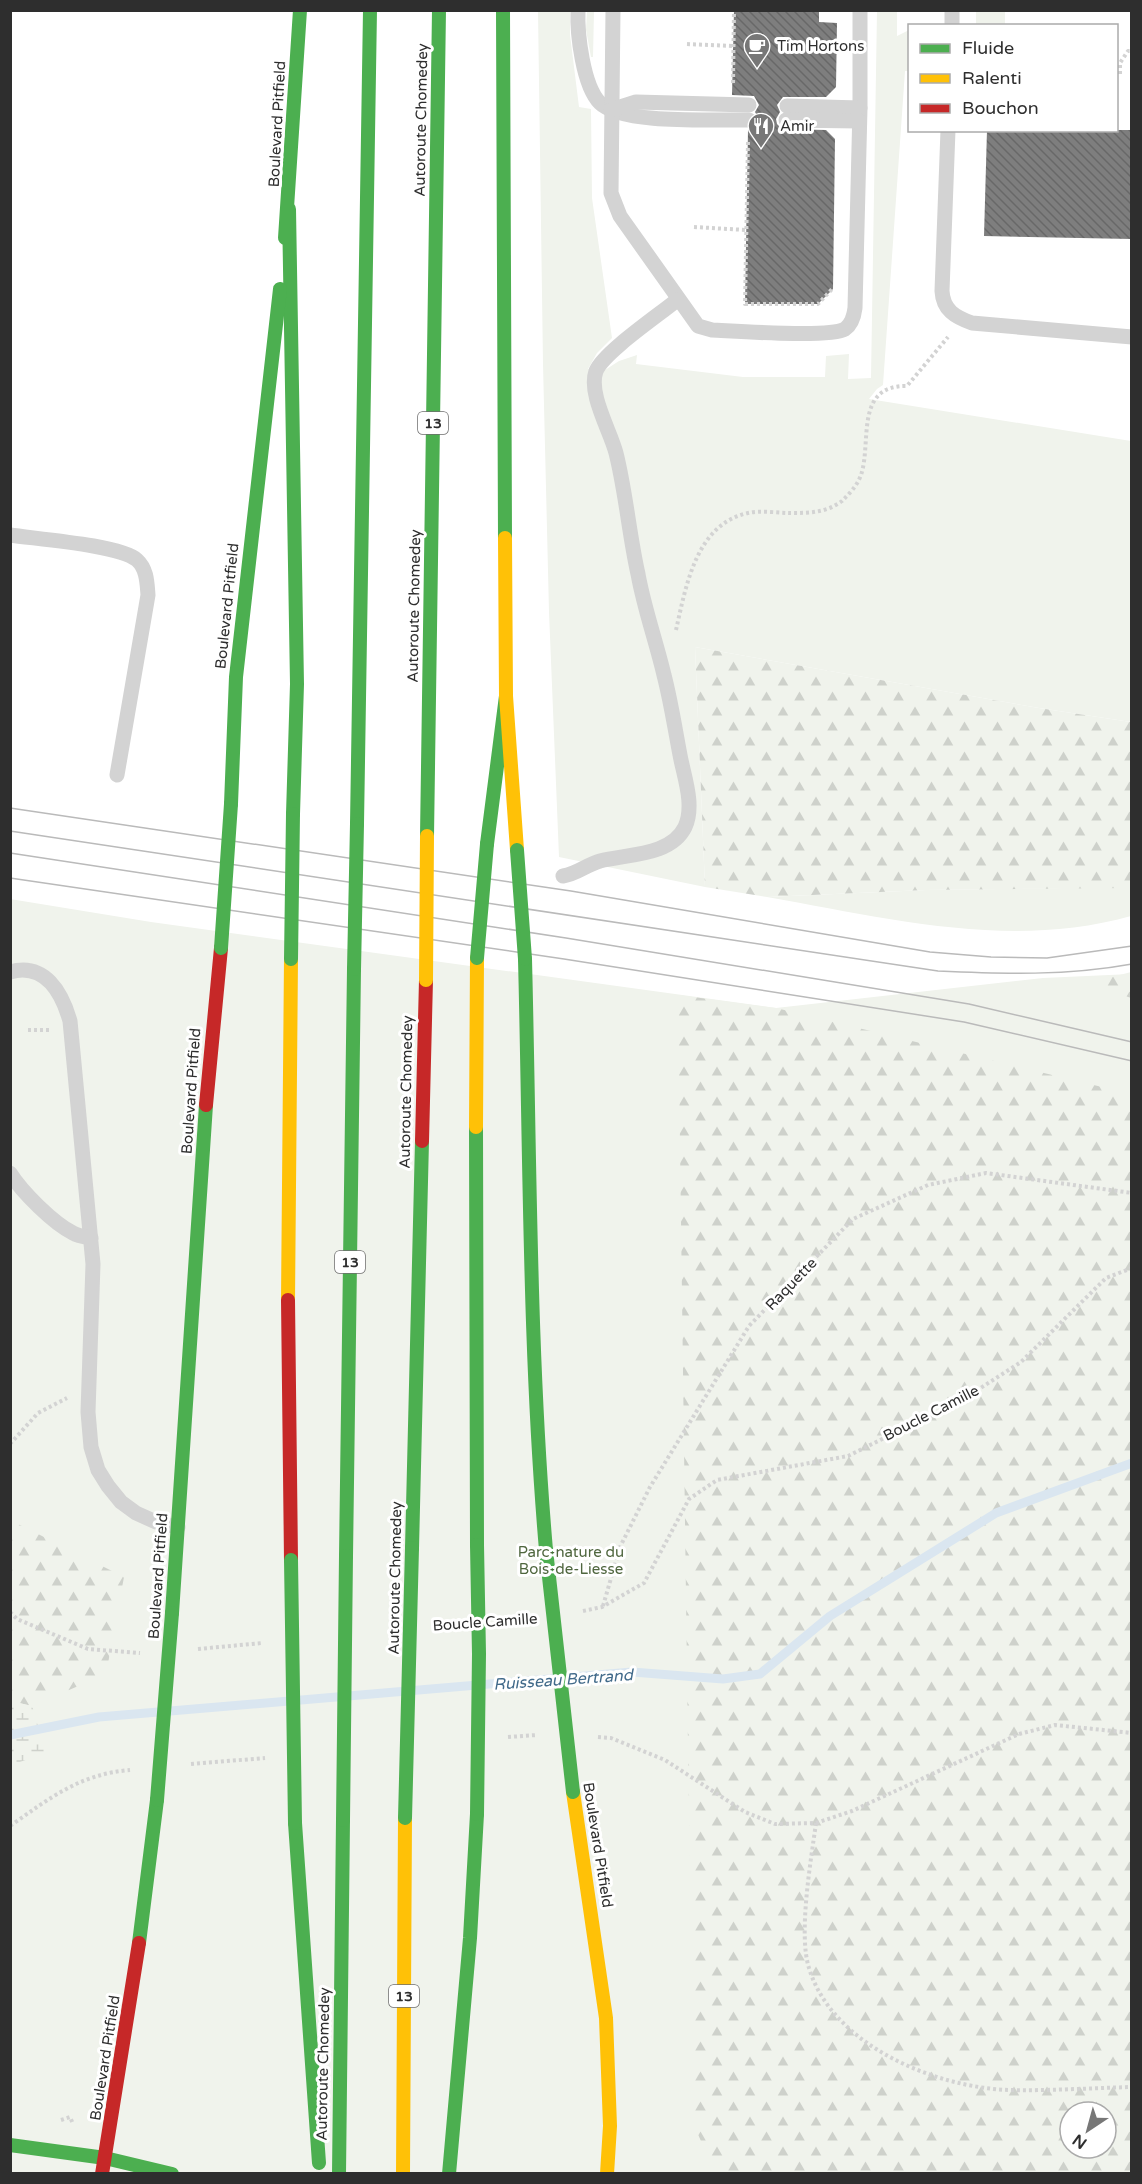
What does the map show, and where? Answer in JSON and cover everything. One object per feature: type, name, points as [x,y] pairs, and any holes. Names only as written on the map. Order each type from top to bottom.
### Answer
[{"type":"main road","name":"Boulevard Pitfield","points":[[102,2174],[140,1939],[157,1800],[172,1613],[209,1062],[221,948],[231,804],[236,677],[289,209],[300,10]]},
{"type":"main road","name":"Autoroute Chomedey","points":[[339,2173],[354,969],[370,10]]},
{"type":"main road","name":"Autoroute Chomedey","points":[[403,2174],[405,1818],[426,980],[439,10]]},
{"type":"main road","name":"Boulevard Pitfield","points":[[503,10],[506,696],[526,995],[532,1321],[538,1452],[546,1550],[573,1792],[606,2018],[610,2126],[607,2174]]},
{"type":"main road","points":[[289,209],[297,684],[291,959],[288,1350],[295,1823],[320,2170]]},
{"type":"main road","points":[[449,2174],[470,1938],[477,1814],[479,1712],[475,1285],[477,958],[487,844],[506,696]]},
{"type":"main road","points":[[10,2145],[105,2158],[172,2174]]},
{"type":"lane","points":[[578,10],[577,30],[591,88],[598,101],[611,110]]},
{"type":"lane","points":[[614,10],[611,193],[616,209],[677,300],[698,326],[704,329],[820,333],[838,332],[848,326],[855,309],[860,10]]},
{"type":"lane","points":[[611,110],[636,102],[749,119]]},
{"type":"lane","points":[[787,113],[860,115]]},
{"type":"lane","points":[[948,132],[942,291],[945,307],[962,319],[985,324],[1131,337]]},
{"type":"lane","points":[[562,876],[576,873],[599,861],[645,853],[666,846],[681,834],[688,817],[688,797],[670,704],[638,576],[619,466],[595,393],[594,382],[604,358],[677,300]]},
{"type":"lane","points":[[10,535],[111,549],[137,560],[146,574],[148,595],[117,775]]},
{"type":"lane","points":[[10,972],[20,970],[39,973],[54,986],[68,1012],[93,1264],[89,1386],[91,1447],[98,1470],[121,1502],[136,1513],[156,1522],[178,1527]]},
{"type":"lane","points":[[10,1173],[37,1204],[61,1225],[74,1234],[91,1238]]},
{"type":"path","points":[[732,93],[734,10]]},
{"type":"path","points":[[687,44],[734,46]]},
{"type":"path","points":[[1120,74],[1120,63],[1128,51],[1131,51]]},
{"type":"path","points":[[749,119],[745,304],[818,304],[832,289],[833,280]]},
{"type":"path","points":[[694,227],[747,230]]},
{"type":"path","points":[[675,635],[692,572],[701,549],[712,533],[721,524],[750,513],[819,512],[831,508],[842,500],[854,489],[861,475],[867,424],[877,396],[886,388],[907,386],[962,319]]},
{"type":"path","name":"Raquette","points":[[602,1607],[620,1547],[650,1487],[749,1326],[853,1220],[928,1185],[986,1173],[1131,1193]]},
{"type":"path","name":"Boucle Camille","points":[[579,1611],[602,1607],[644,1583],[689,1499],[717,1480],[848,1456],[965,1398],[1021,1362],[1106,1278],[1131,1268]]},
{"type":"path","points":[[10,1444],[38,1413],[89,1386]]},
{"type":"path","points":[[10,1612],[17,1619],[88,1649],[151,1654]]},
{"type":"path","points":[[198,1650],[268,1642]]},
{"type":"path","points":[[816,1823],[805,1934],[808,1967],[819,1994],[841,2022],[872,2046],[908,2066],[937,2077],[966,2084],[1007,2090],[1131,2087]]},
{"type":"green space","points":[[538,11],[570,11],[570,35],[579,107],[591,109],[592,198],[612,338],[597,353],[588,369],[605,370],[619,361],[637,355],[636,364],[743,377],[825,377],[826,356],[849,354],[848,379],[871,378],[877,11],[897,11],[897,36],[908,30],[908,71],[905,71],[883,385],[869,399],[1131,441],[1131,722],[695,647],[705,887],[559,857],[549,612]]},
{"type":"green space","points":[[587,11],[594,11],[593,57],[591,57],[586,30]]},
{"type":"green space","points":[[976,11],[1005,11],[1005,24],[976,24]]},
{"type":"green space","points":[[695,647],[1131,722],[1131,888],[926,890],[767,897],[705,887]]},
{"type":"green space","points":[[1131,888],[1131,916],[1086,926],[1040,930],[994,930],[903,921],[767,897],[926,890]]},
{"type":"green space","name":"Parc-nature du Bois-de-Liesse","points":[[10,899],[151,922],[776,1008],[1043,978],[1131,974],[1131,2173],[11,2173]]},
{"type":"green space","points":[[1131,972],[1131,998],[1090,983]]},
{"type":"green space","points":[[678,995],[776,1008],[1131,1094],[1131,2173],[715,2173],[693,2123]]},
{"type":"green space","points":[[10,1520],[124,1577],[106,1674],[32,1706],[11,1701]]},
{"type":"green space","points":[[10,1701],[32,1706],[46,1753],[11,1765]]},
{"type":"building","points":[[734,10],[819,10],[819,22],[837,23],[836,87],[826,97],[783,97],[777,105],[780,112],[776,119],[782,129],[826,130],[835,139],[833,289],[818,304],[745,304],[748,130],[758,124],[759,119],[755,112],[759,105],[754,96],[732,95]]},
{"type":"building","points":[[1118,130],[1131,130],[1131,239],[984,236],[987,132],[1118,132]]},
{"type":"waterway","name":"Ruisseau Bertrand","points":[[10,1735],[99,1717],[632,1672],[723,1679],[760,1674],[830,1616],[996,1513],[1132,1463]]},
{"type":"tram line","points":[[10,808],[571,891],[930,952],[991,957],[1047,958],[1132,946]]},
{"type":"tram line","points":[[10,831],[938,971],[1059,972],[1132,964]]},
{"type":"tram line","points":[[10,853],[566,938],[969,1004],[1132,1042]]},
{"type":"tram line","points":[[10,878],[564,959],[964,1022],[1132,1061]]},
{"type":"traffic: fast","points":[[285,238],[300,10]]},
{"type":"traffic: fast","points":[[357,824],[370,10]]},
{"type":"traffic: fast","points":[[427,836],[439,10]]},
{"type":"traffic: fast","points":[[503,10],[505,538]]},
{"type":"traffic: fast","points":[[289,209],[297,684],[293,814]]},
{"type":"traffic: fast","points":[[231,804],[236,677],[280,289]]},
{"type":"traffic: fast","points":[[487,844],[506,696]]},
{"type":"traffic: fast","points":[[221,948],[231,804]]},
{"type":"traffic: fast","points":[[291,959],[293,814]]},
{"type":"traffic: fast","points":[[354,969],[357,824]]},
{"type":"traffic: fast","points":[[477,958],[487,844]]},
{"type":"traffic: fast","points":[[517,850],[525,959]]},
{"type":"traffic: fast","points":[[525,959],[533,1328],[546,1550]]},
{"type":"traffic: fast","points":[[346,1556],[354,969]]},
{"type":"traffic: fast","points":[[172,1613],[206,1105]]},
{"type":"traffic: fast","points":[[476,1127],[477,1545]]},
{"type":"traffic: fast","points":[[412,1548],[422,1141]]},
{"type":"traffic: fast","points":[[477,1545],[479,1654],[477,1814]]},
{"type":"traffic: fast","points":[[405,1818],[412,1548]]},
{"type":"traffic: fast","points":[[546,1550],[573,1792]]},
{"type":"traffic: fast","points":[[343,1820],[346,1556]]},
{"type":"traffic: fast","points":[[291,1560],[295,1823]]},
{"type":"traffic: fast","points":[[157,1800],[172,1613]]},
{"type":"traffic: fast","points":[[139,1943],[157,1800]]},
{"type":"traffic: fast","points":[[449,2174],[470,1938],[477,1814]]},
{"type":"traffic: fast","points":[[339,2174],[343,1820]]},
{"type":"traffic: fast","points":[[295,1823],[319,2163]]},
{"type":"traffic: fast","points":[[10,2145],[105,2158],[172,2174]]},
{"type":"traffic: slow","points":[[505,538],[506,696],[517,850]]},
{"type":"traffic: slow","points":[[426,980],[427,836]]},
{"type":"traffic: slow","points":[[476,1127],[477,958]]},
{"type":"traffic: slow","points":[[288,1300],[291,959]]},
{"type":"traffic: slow","points":[[573,1792],[606,2018],[610,2126],[607,2174]]},
{"type":"traffic: slow","points":[[403,2174],[405,1818]]},
{"type":"traffic: jam","points":[[206,1105],[221,948]]},
{"type":"traffic: jam","points":[[422,1141],[426,980]]},
{"type":"traffic: jam","points":[[288,1300],[291,1560]]},
{"type":"traffic: jam","points":[[102,2174],[139,1943]]},
{"type":"place","name":"Tim Hortons","points":[[757,69]]},
{"type":"place","name":"Amir","points":[[761,149]]}]
